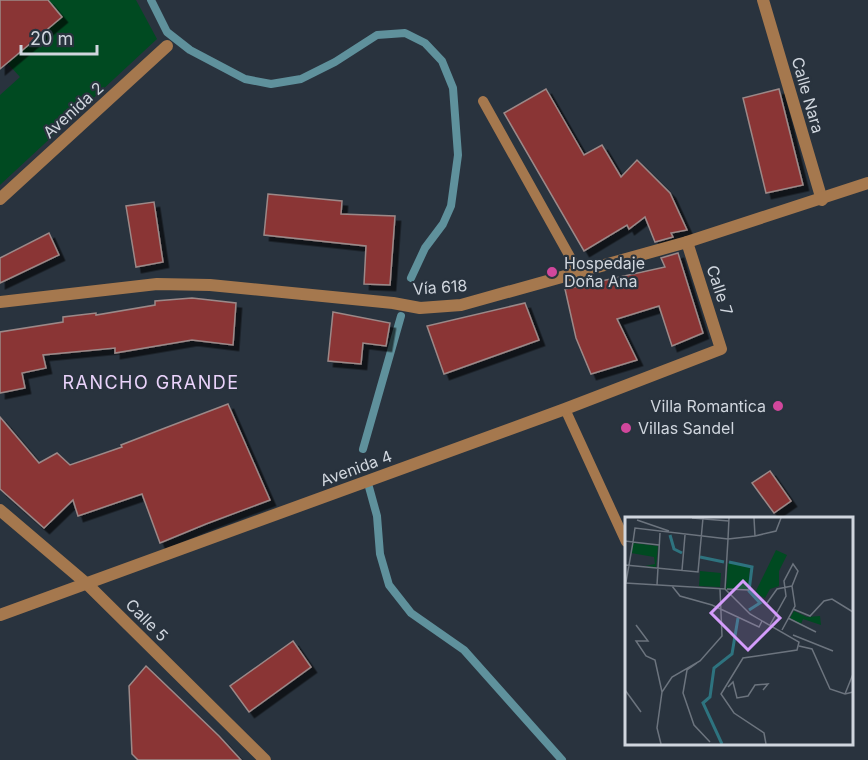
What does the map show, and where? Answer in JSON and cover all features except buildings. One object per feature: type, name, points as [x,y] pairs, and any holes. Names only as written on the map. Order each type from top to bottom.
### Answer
[{"type":"street","name":"Calle Nara","points":[[764,0],[822,200]]},
{"type":"street","name":"Avenida 2","points":[[0,199],[168,46]]},
{"type":"street","name":"Vía 618","points":[[0,302],[156,284],[210,285],[420,308],[460,305],[687,242],[822,200],[868,183]]},
{"type":"street","name":"Calle 7","points":[[687,242],[721,349]]},
{"type":"street","name":"Avenida 4","points":[[0,615],[565,409],[721,349]]},
{"type":"street","name":"Calle 5","points":[[0,510],[87,584],[265,760]]},
{"type":"lane","points":[[483,101],[579,273]]},
{"type":"lane","points":[[565,409],[625,538]]},
{"type":"green space","points":[[0,0],[136,0],[157,39],[0,185],[0,95],[20,77],[0,55]]},
{"type":"waterway","points":[[151,0],[167,32],[190,50],[245,79],[271,84],[301,79],[335,62],[377,35],[405,33],[425,43],[442,61],[453,88],[458,155],[451,206],[443,224],[425,248],[411,278]]},
{"type":"waterway","points":[[363,449],[401,316]]},
{"type":"waterway","points":[[369,487],[377,516],[380,554],[389,585],[411,613],[464,650],[562,760]]},
{"type":"place","name":"Hospedaje Doña Ana","points":[[552,272]]},
{"type":"place","name":"Villa Romantica","points":[[778,406]]},
{"type":"place","name":"Villas Sandel","points":[[626,428]]},
{"type":"district","name":"RANCHO GRANDE","points":[[151,383]]}]
